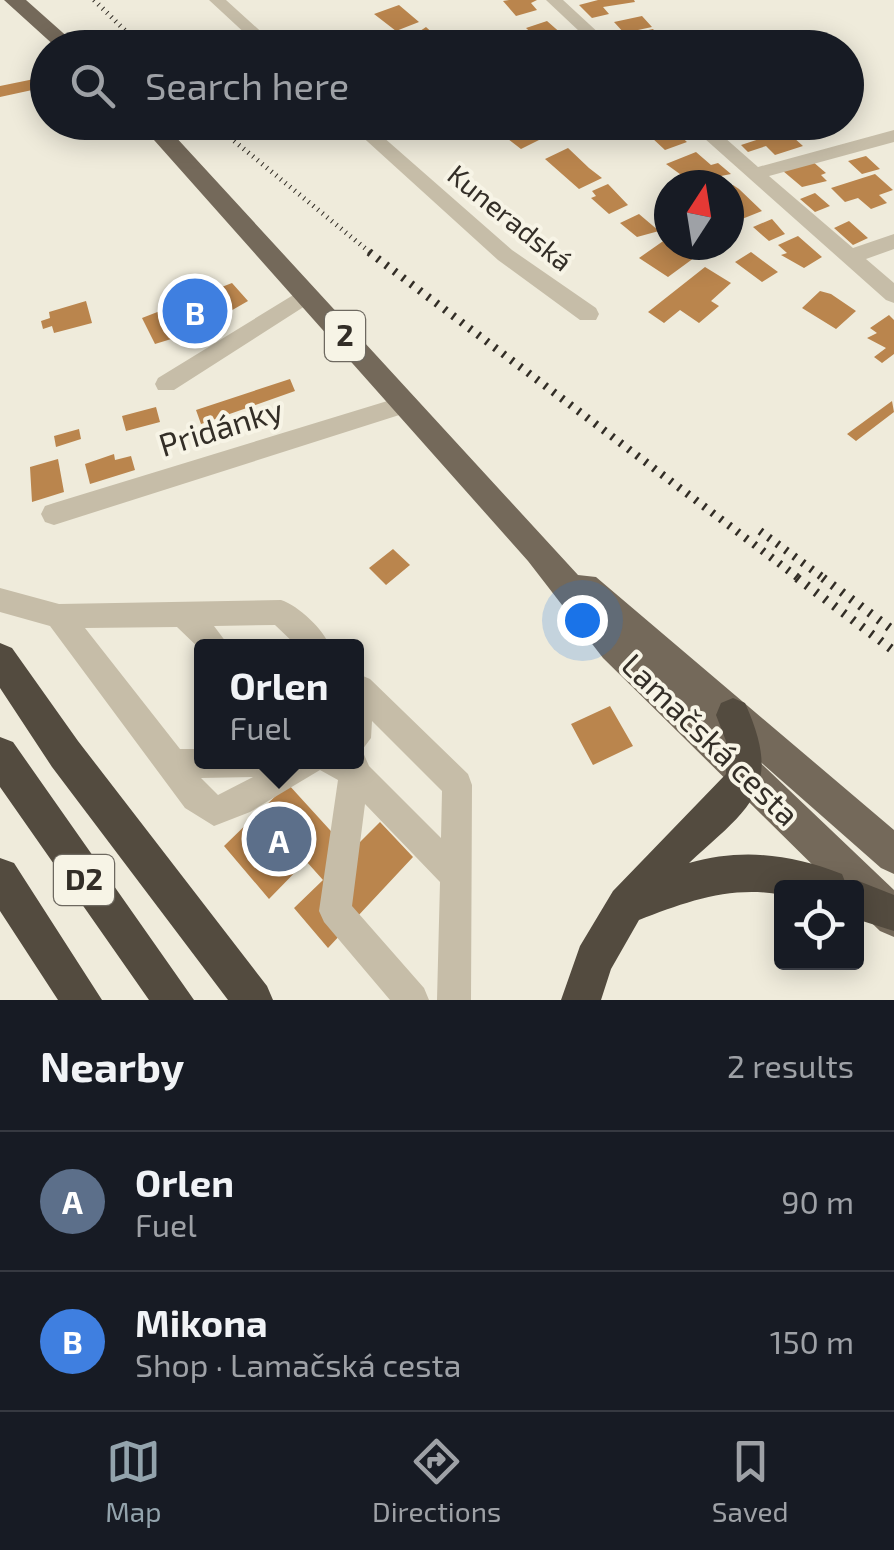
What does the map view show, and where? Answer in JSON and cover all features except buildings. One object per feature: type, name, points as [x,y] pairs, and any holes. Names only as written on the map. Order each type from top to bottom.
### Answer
[{"type":"highway","points":[[0,659],[65,754],[253,1000]]},
{"type":"highway","points":[[581,1000],[604,938],[669,856],[717,819],[745,774],[745,742],[733,715]]},
{"type":"highway","name":"D2","points":[[0,755],[86,882],[174,1000]]},
{"type":"highway","points":[[628,905],[730,870],[764,870],[800,880]]},
{"type":"highway","name":"D2","points":[[0,877],[82,1000]]},
{"type":"main road","points":[[14,0],[49,30]]},
{"type":"main road","name":"Lamačská cesta","points":[[166,140],[539,551],[615,647],[880,910]]},
{"type":"main road","name":"Lamačská cesta","points":[[539,551],[894,855]]},
{"type":"street","points":[[217,0],[251,30]]},
{"type":"street","points":[[554,0],[587,30]]},
{"type":"street","points":[[755,174],[894,136]]},
{"type":"street","name":"Kuneradská","points":[[376,140],[504,255],[588,314]]},
{"type":"street","points":[[716,140],[894,295]]},
{"type":"street","points":[[850,257],[894,241]]},
{"type":"street","points":[[166,384],[308,294]]},
{"type":"street","name":"Pridánky","points":[[54,514],[407,404]]},
{"type":"street","points":[[0,600],[58,616],[281,612],[309,639]]},
{"type":"street","points":[[183,614],[208,639]]},
{"type":"street","points":[[58,616],[196,797],[214,811],[242,804],[293,769]]},
{"type":"street","points":[[364,694],[457,785],[454,1000]]},
{"type":"street","points":[[173,764],[194,764]]},
{"type":"street","points":[[347,769],[335,911],[412,1000]]},
{"type":"street","points":[[351,769],[456,876]]},
{"type":"railway","points":[[94,0],[125,30]]},
{"type":"railway","points":[[233,140],[372,254]]},
{"type":"railway","points":[[369,252],[801,580]]},
{"type":"railway","points":[[760,531],[826,580]]},
{"type":"railway","points":[[797,578],[894,651]]},
{"type":"railway","points":[[823,578],[894,631]]},
{"type":"place","name":"Mikona","points":[[195,311]]},
{"type":"place","name":"Orlen","points":[[279,839]]}]
